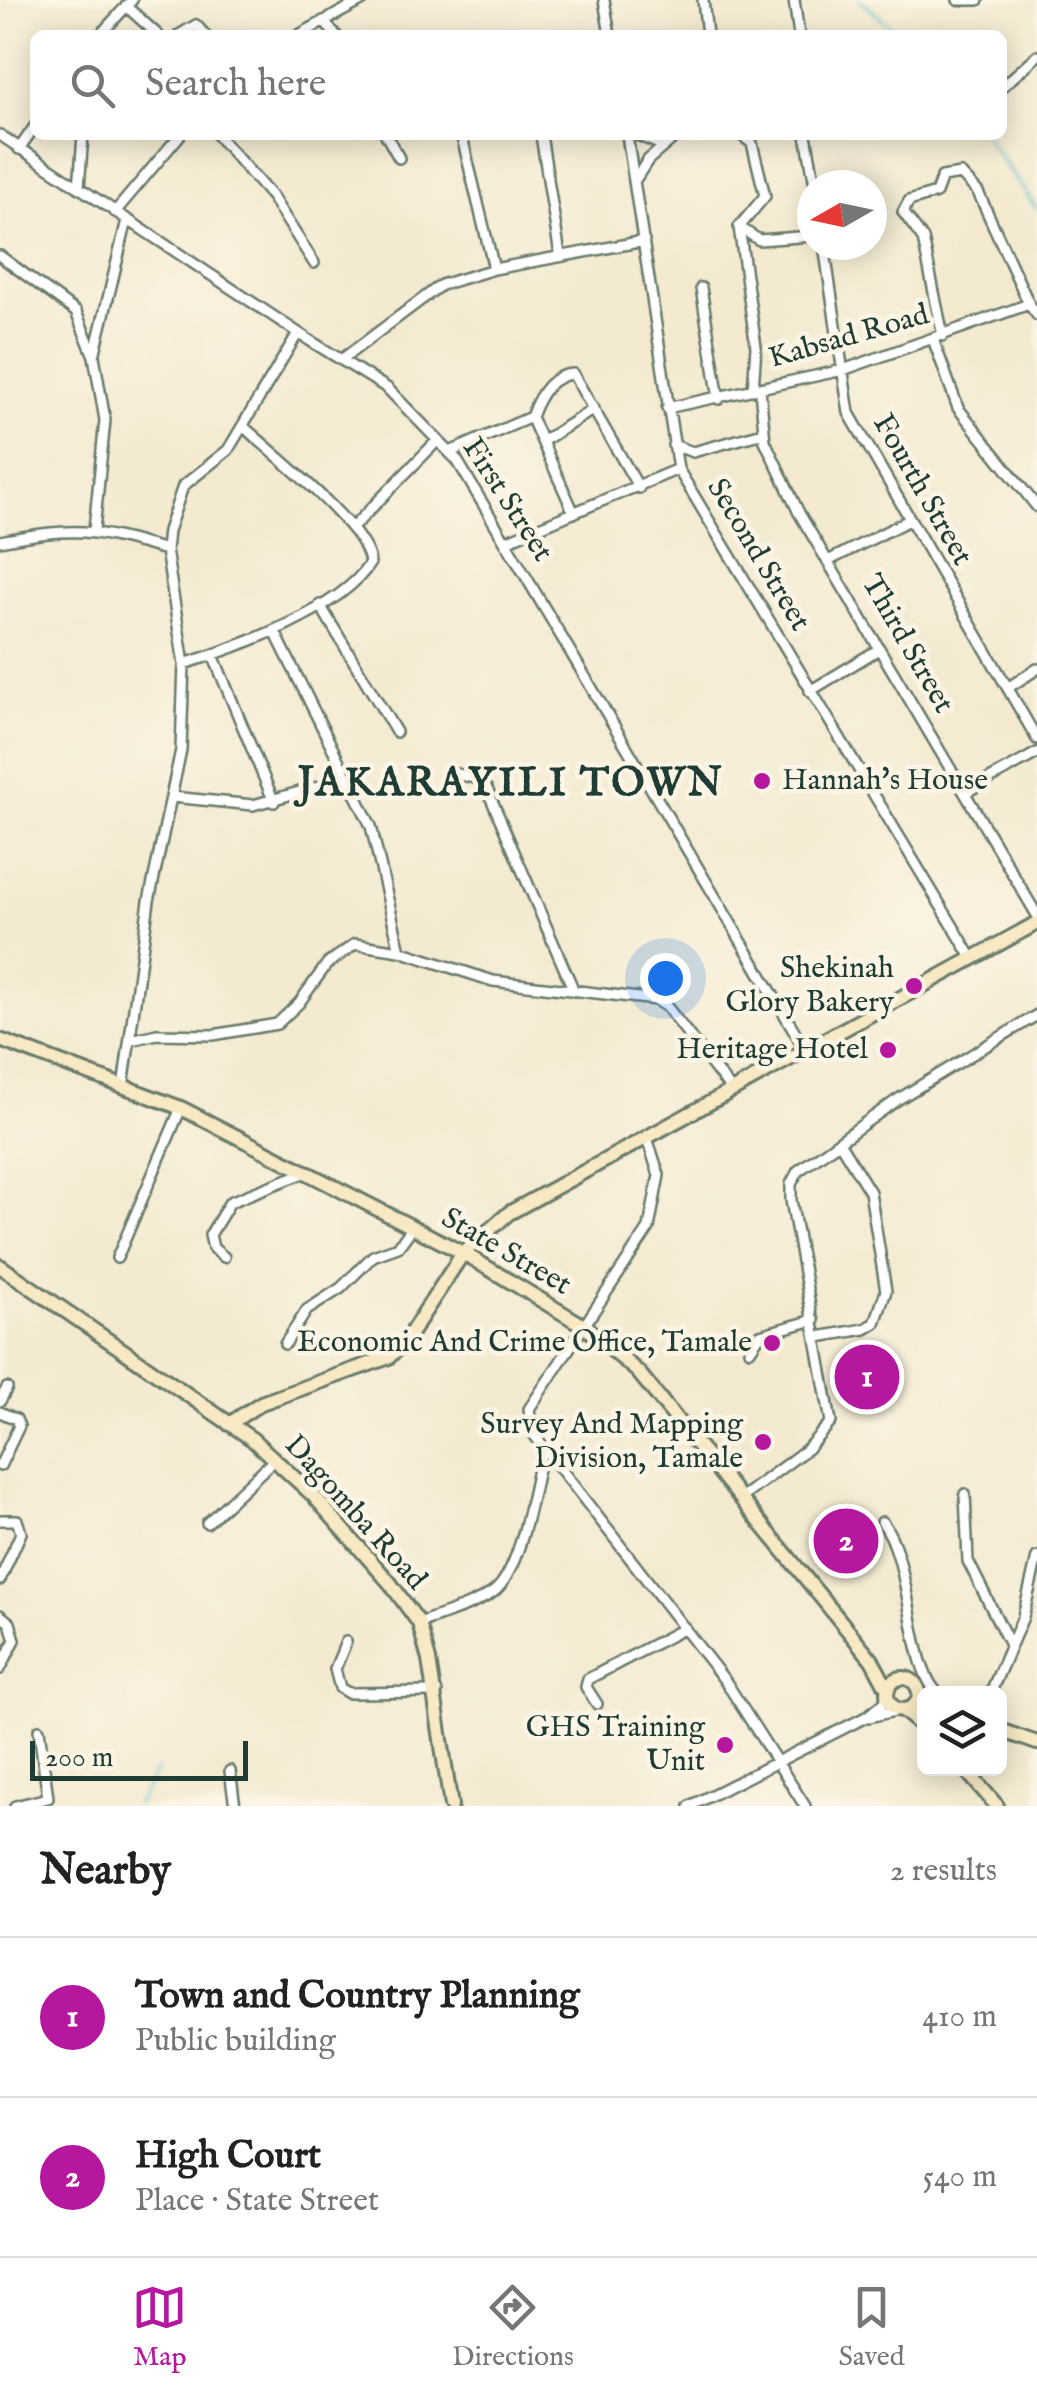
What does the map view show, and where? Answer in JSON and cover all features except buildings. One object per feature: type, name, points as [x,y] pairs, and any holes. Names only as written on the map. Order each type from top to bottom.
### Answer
[{"type":"street","points":[[307,30],[363,0]]},
{"type":"street","points":[[604,0],[609,30]]},
{"type":"street","points":[[703,0],[706,30]]},
{"type":"street","points":[[794,0],[797,30]]},
{"type":"street","points":[[958,0],[978,0]]},
{"type":"street","points":[[105,30],[129,3],[153,30]]},
{"type":"street","points":[[323,21],[331,30]]},
{"type":"street","points":[[1007,83],[1037,56]]},
{"type":"street","points":[[19,149],[30,133]]},
{"type":"street","name":"First Street","points":[[0,135],[386,388],[466,470],[805,1049]]},
{"type":"street","points":[[79,188],[83,140]]},
{"type":"street","points":[[115,212],[176,140]]},
{"type":"street","points":[[221,140],[272,197],[314,263]]},
{"type":"street","points":[[389,140],[399,158]]},
{"type":"street","points":[[463,140],[494,269]]},
{"type":"street","points":[[541,140],[560,255]]},
{"type":"street","name":"Second Street","points":[[628,140],[678,469],[971,956]]},
{"type":"street","points":[[649,140],[664,146]]},
{"type":"street","points":[[634,180],[671,140]]},
{"type":"street","points":[[748,140],[765,196],[739,227],[759,240],[797,237]]},
{"type":"street","points":[[807,140],[812,170]]},
{"type":"street","points":[[1037,315],[978,192],[961,174],[942,177],[936,193],[910,201],[903,212],[922,239],[938,338],[958,408],[1037,508]]},
{"type":"street","points":[[94,356],[127,220]]},
{"type":"street","name":"Third Street","points":[[739,227],[763,433],[799,513],[968,792],[1035,926]]},
{"type":"street","points":[[341,360],[426,293],[494,269],[644,241]]},
{"type":"street","points":[[0,256],[76,312],[94,356],[105,420],[102,488],[94,530]]},
{"type":"street","name":"Fourth Street","points":[[826,260],[849,413],[1037,739]]},
{"type":"street","points":[[701,288],[719,399]]},
{"type":"street","name":"Kabsad Road","points":[[667,408],[843,370],[1029,304]]},
{"type":"street","points":[[124,1087],[149,901],[181,750],[184,664],[166,550],[182,486],[228,450],[298,332]]},
{"type":"street","points":[[450,452],[531,417],[545,390],[566,374],[580,380],[639,488]]},
{"type":"street","points":[[543,440],[594,409]]},
{"type":"street","points":[[531,417],[574,513]]},
{"type":"street","points":[[184,664],[275,632],[320,605],[370,563],[352,528],[244,426]]},
{"type":"street","points":[[674,446],[693,452],[763,433]]},
{"type":"street","points":[[352,528],[438,440]]},
{"type":"street","points":[[506,541],[678,469]]},
{"type":"street","points":[[830,560],[908,520]]},
{"type":"street","points":[[0,540],[56,530],[94,530],[166,550]]},
{"type":"street","points":[[320,605],[396,732]]},
{"type":"street","points":[[275,632],[378,846],[400,950]]},
{"type":"street","points":[[810,691],[878,649]]},
{"type":"street","points":[[214,655],[274,802]]},
{"type":"street","points":[[1009,687],[1037,669]]},
{"type":"street","points":[[968,792],[1037,753]]},
{"type":"street","points":[[448,772],[480,780],[487,789],[574,991]]},
{"type":"street","points":[[172,797],[253,805],[346,780]]},
{"type":"street","points":[[230,1424],[261,1403],[389,1357],[407,1339],[463,1253],[509,1212],[971,956],[1035,926]]},
{"type":"street","points":[[131,1040],[157,1034],[213,1035],[269,1027],[292,1012],[342,950],[369,943],[400,950],[469,976],[663,1003],[732,1090]]},
{"type":"street","points":[[741,1498],[807,1449],[831,1422],[791,1184],[798,1170],[896,1100],[1037,1016]]},
{"type":"street","points":[[136,1019],[157,1034]]},
{"type":"street","name":"State Street","points":[[0,1040],[181,1108],[463,1253],[584,1326],[638,1372],[872,1660],[888,1695]]},
{"type":"street","points":[[117,1258],[181,1108]]},
{"type":"street","points":[[647,1138],[659,1176],[656,1208],[649,1228],[529,1410],[532,1432],[685,1628],[804,1806]]},
{"type":"street","points":[[818,1337],[865,1329],[875,1323],[886,1292],[870,1192],[839,1142]]},
{"type":"street","points":[[224,1257],[213,1248],[210,1234],[230,1202],[306,1172]]},
{"type":"street","points":[[285,1344],[314,1304],[341,1288],[373,1256],[398,1247],[413,1227]]},
{"type":"street","name":"Dagomba Road","points":[[0,1266],[275,1459],[390,1583],[419,1623],[436,1692],[450,1806]]},
{"type":"street","points":[[750,1350],[760,1336],[814,1320]]},
{"type":"street","points":[[0,1402],[8,1388]]},
{"type":"street","points":[[0,1412],[16,1420],[19,1426],[0,1466]]},
{"type":"street","points":[[419,1623],[468,1604],[501,1585],[516,1553],[543,1446]]},
{"type":"street","points":[[207,1523],[275,1459]]},
{"type":"street","points":[[965,1494],[968,1561],[1010,1645]]},
{"type":"street","points":[[0,1520],[17,1520],[21,1527],[0,1580]]},
{"type":"street","points":[[882,1522],[898,1548],[899,1575],[911,1606],[926,1678],[932,1686]]},
{"type":"street","points":[[993,1686],[1023,1616],[1037,1557]]},
{"type":"street","points":[[0,1615],[10,1623],[15,1640],[0,1669]]},
{"type":"street","points":[[597,1704],[586,1687],[588,1679],[685,1628]]},
{"type":"street","points":[[346,1642],[334,1668],[340,1688],[348,1693],[436,1692]]},
{"type":"street","name":"State Street","points":[[872,1660],[898,1678],[911,1680],[915,1704]]},
{"type":"street","points":[[866,1717],[888,1695],[898,1678]]},
{"type":"street","points":[[888,1695],[915,1704]]},
{"type":"street","points":[[690,1806],[866,1717],[915,1704]]},
{"type":"street","points":[[15,1806],[48,1798],[39,1730]]},
{"type":"street","points":[[1007,1732],[1037,1743]]},
{"type":"street","points":[[230,1771],[235,1806]]},
{"type":"street","points":[[971,1776],[996,1806]]},
{"type":"waterway","points":[[860,0],[895,30]]},
{"type":"waterway","points":[[988,140],[1037,209]]},
{"type":"waterway","points":[[136,1806],[157,1769]]},
{"type":"place","name":"Hannah's House","points":[[762,781]]},
{"type":"place","name":"Shekinah Glory Bakery","points":[[914,986]]},
{"type":"place","name":"Heritage Hotel","points":[[888,1050]]},
{"type":"place","name":"Economic And Crime Office, Tamale","points":[[772,1343]]},
{"type":"place","name":"Town and Country Planning","points":[[867,1377]]},
{"type":"place","name":"Survey And Mapping Division, Tamale","points":[[763,1442]]},
{"type":"place","name":"High Court","points":[[846,1541]]},
{"type":"place","name":"GHS Training Unit","points":[[725,1745]]},
{"type":"district","name":"JAKARAYILI TOWN","points":[[511,784]]}]
